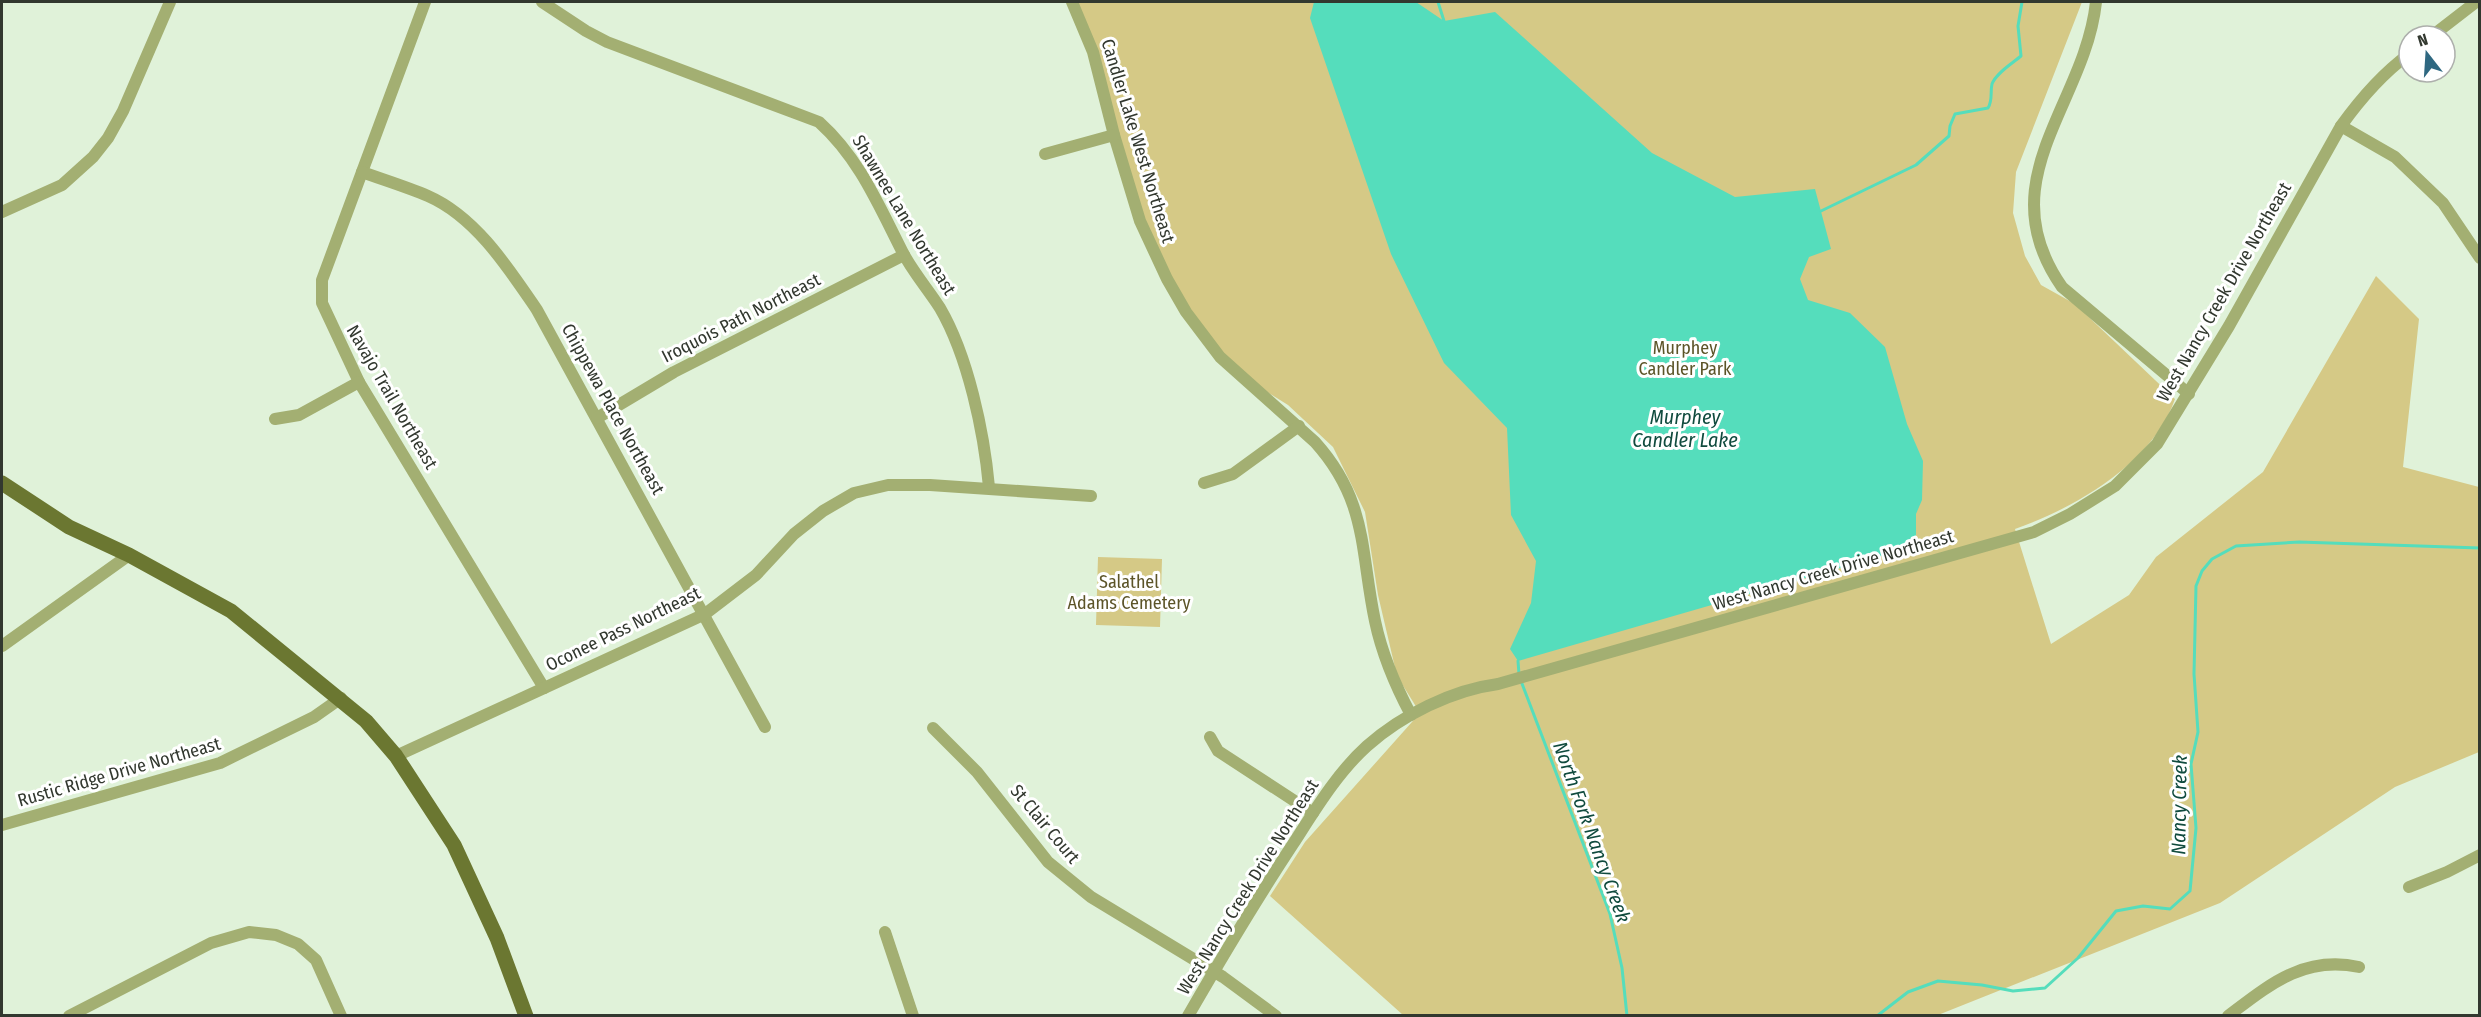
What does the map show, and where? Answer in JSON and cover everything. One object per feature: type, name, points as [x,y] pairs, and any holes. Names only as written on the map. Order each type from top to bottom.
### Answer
[{"type":"main road","points":[[2,483],[69,526],[129,555],[231,610],[341,698],[366,721],[396,756],[454,845],[497,938],[525,1016]]},
{"type":"street","points":[[2,212],[62,185],[93,157],[108,138],[123,111],[170,2]]},
{"type":"street","name":"Navajo Trail Northeast","points":[[425,2],[322,280],[322,303],[359,382],[544,688]]},
{"type":"street","name":"Shawnee Lane Northeast","points":[[542,2],[586,31],[608,42],[819,122],[846,149],[866,179],[904,255],[940,310],[959,352],[985,443],[989,487]]},
{"type":"street","name":"Candler Lake West Northeast","points":[[1072,2],[1093,52],[1114,135],[1150,246],[1186,312],[1220,357],[1299,426],[1327,455],[1351,500],[1361,527],[1374,618],[1381,646],[1411,715]]},
{"type":"street","points":[[2097,2],[2082,59],[2046,141],[2038,165],[2034,188],[2042,251],[2049,268],[2062,287],[2189,394]]},
{"type":"street","points":[[2448,24],[2476,2]]},
{"type":"street","name":"West Nancy Creek Drive Northeast","points":[[1188,1016],[1256,901],[1313,813],[1354,758],[1391,727],[1411,715],[1460,693],[2034,532],[2058,521],[2115,486],[2157,444],[2189,394],[2341,126],[2362,97],[2397,63]]},
{"type":"street","points":[[2341,126],[2395,157],[2443,203],[2480,258]]},
{"type":"street","points":[[1045,154],[1114,135]]},
{"type":"street","name":"Chippewa Place Northeast","points":[[363,172],[430,196],[451,210],[474,229],[537,310],[765,727]]},
{"type":"street","name":"Iroquois Path Northeast","points":[[597,418],[674,372],[904,255]]},
{"type":"street","points":[[275,419],[299,415],[359,382]]},
{"type":"street","points":[[1204,483],[1233,474],[1299,426]]},
{"type":"street","name":"Oconee Pass Northeast","points":[[396,756],[705,614],[756,575],[794,534],[823,511],[855,493],[888,485],[989,487],[1091,495]]},
{"type":"street","points":[[2,646],[129,555]]},
{"type":"street","name":"Rustic Ridge Drive Northeast","points":[[2,825],[220,763],[314,717],[341,698]]},
{"type":"street","name":"St Clair Court","points":[[933,728],[977,772],[1048,862],[1091,897],[1214,971],[1276,1016]]},
{"type":"street","points":[[1210,737],[1218,751],[1313,813]]},
{"type":"street","points":[[2409,886],[2447,872],[2480,855]]},
{"type":"street","points":[[69,1016],[211,943],[249,932],[276,935],[298,944],[316,960],[341,1016]]},
{"type":"street","points":[[885,932],[913,1016]]},
{"type":"street","points":[[2228,1016],[2268,986],[2306,966],[2331,964],[2359,967]]},
{"type":"green space","name":"Murphey Candler Park","points":[[1067,2],[2082,2],[2016,172],[2013,213],[2025,256],[2041,285],[2075,304],[2175,399],[2164,422],[2131,463],[2086,496],[2015,529],[2051,644],[2129,595],[2156,557],[2263,472],[2376,276],[2419,319],[2403,467],[2479,487],[2479,752],[2395,787],[2220,903],[1938,1015],[1403,1015],[1270,896],[1305,842],[1420,713],[1397,676],[1378,595],[1365,512],[1333,447],[1288,405],[1227,367],[1171,286],[1148,230],[1104,88]]},
{"type":"green space","name":"Salathel Adams Cemetery","points":[[1098,557],[1162,559],[1160,627],[1096,625]]},
{"type":"water","name":"Murphey Candler Lake","points":[[1314,2],[1416,2],[1444,21],[1495,12],[1652,153],[1735,197],[1815,189],[1831,249],[1809,257],[1800,279],[1808,300],[1850,313],[1885,347],[1907,424],[1923,461],[1922,500],[1916,514],[1916,536],[1899,551],[1518,661],[1510,649],[1531,603],[1536,561],[1511,515],[1507,428],[1444,363],[1391,254],[1310,18]]},
{"type":"waterway","name":"North Fork Nancy Creek","points":[[1438,2],[1444,21]]},
{"type":"waterway","points":[[1821,211],[1916,165],[1949,136],[1955,114],[1988,108],[1994,80],[2021,56],[2018,26],[2022,2]]},
{"type":"waterway","name":"Nancy Creek","points":[[1877,1016],[1908,992],[1938,981],[1982,985],[2013,991],[2045,988],[2078,958],[2116,911],[2143,906],[2170,909],[2190,891],[2196,828],[2191,764],[2198,732],[2194,674],[2196,586],[2202,571],[2212,559],[2236,546],[2299,542],[2480,548]]},
{"type":"waterway","name":"North Fork Nancy Creek","points":[[1518,661],[1519,674]]},
{"type":"waterway","name":"North Fork Nancy Creek","points":[[1521,681],[1610,914],[1622,968],[1627,1016]]}]
